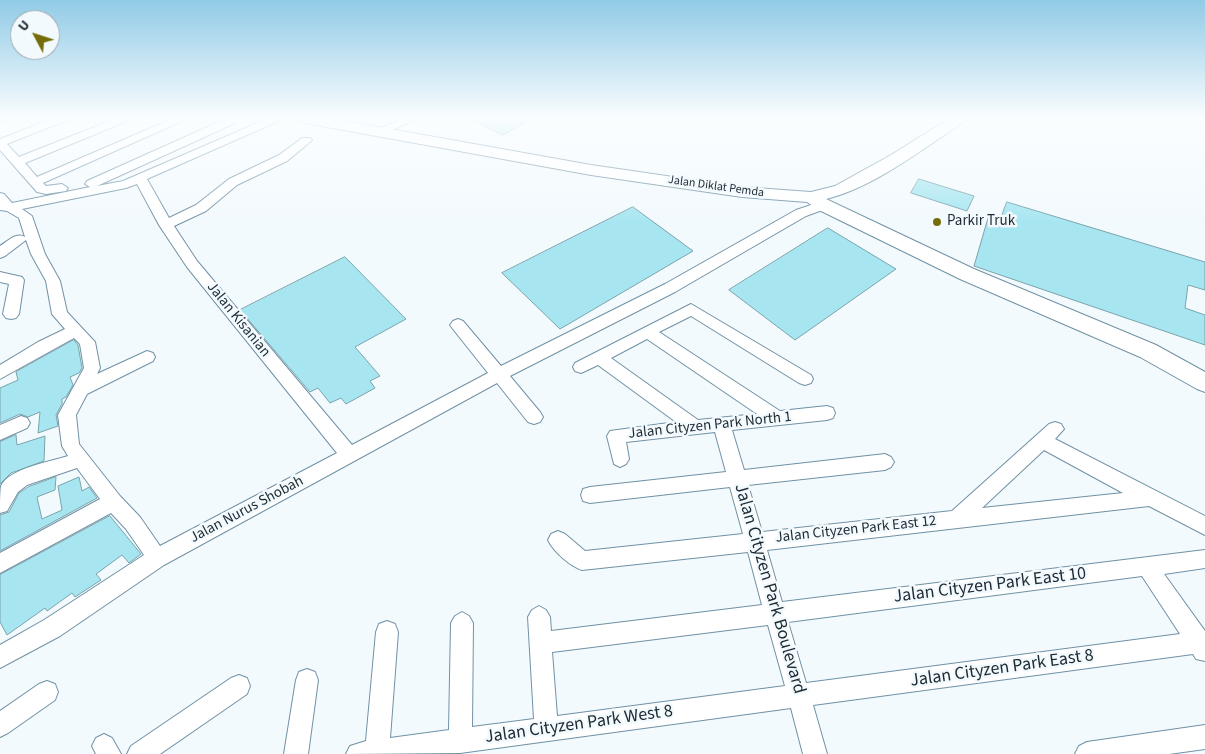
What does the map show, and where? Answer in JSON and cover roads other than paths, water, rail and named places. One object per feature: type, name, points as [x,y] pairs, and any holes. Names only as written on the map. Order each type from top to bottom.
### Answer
[{"type":"street","points":[[9,153],[41,189],[53,190],[92,184],[157,153]]},
{"type":"street","points":[[17,162],[39,153]]},
{"type":"street","points":[[35,182],[101,153]]},
{"type":"street","points":[[3,204],[126,184],[197,153]]},
{"type":"street","points":[[166,226],[201,208],[233,182],[289,153]]},
{"type":"street","name":"Jalan Diklat Pemda","points":[[501,153],[591,170],[817,201],[841,190],[905,153]]},
{"type":"street","name":"Jalan Kisanian","points":[[140,178],[166,226],[192,264],[349,454]]},
{"type":"street","points":[[817,201],[967,274],[1148,351],[1205,383]]},
{"type":"street","name":"Jalan Nurus Shobah","points":[[0,657],[52,628],[157,558],[500,374],[677,284],[802,213],[817,201]]},
{"type":"street","points":[[3,204],[25,216],[38,254],[53,281],[60,314],[87,342],[92,368],[67,415],[71,446],[113,502],[133,523],[157,558]]},
{"type":"street","points":[[0,253],[20,239]]},
{"type":"street","points":[[0,277],[17,280],[12,314]]},
{"type":"street","points":[[582,367],[691,309],[806,379]]},
{"type":"street","points":[[458,325],[534,417]]},
{"type":"street","points":[[0,373],[44,346],[76,330]]},
{"type":"street","points":[[647,332],[779,418]]},
{"type":"street","points":[[79,390],[147,357]]},
{"type":"street","points":[[599,358],[695,427]]},
{"type":"street","name":"Jalan Cityzen Park North 1","points":[[620,459],[616,436],[827,413]]},
{"type":"street","points":[[0,433],[21,423]]},
{"type":"street","name":"Jalan Cityzen Park Boulevard","points":[[722,425],[815,754]]},
{"type":"street","name":"Jalan Cityzen Park East 12","points":[[957,519],[1048,435],[1150,498],[1205,526]]},
{"type":"street","points":[[0,505],[11,486],[21,478],[80,460]]},
{"type":"street","points":[[590,495],[885,462]]},
{"type":"street","name":"Jalan Cityzen Park East 12","points":[[558,540],[582,561],[1150,498]]},
{"type":"street","points":[[0,563],[113,502]]},
{"type":"street","name":"Jalan Cityzen Park East 10","points":[[540,643],[1205,559]]},
{"type":"street","points":[[1147,566],[1203,646]]},
{"type":"street","points":[[539,617],[546,729]]},
{"type":"street","points":[[460,740],[462,623]]},
{"type":"street","points":[[368,753],[387,632]]},
{"type":"street","name":"Jalan Cityzen Park East 8","points":[[799,696],[1203,646]]},
{"type":"street","points":[[296,754],[307,680]]},
{"type":"street","points":[[139,754],[239,686]]},
{"type":"street","points":[[0,724],[47,692]]},
{"type":"street","name":"Jalan Cityzen Park West 8","points":[[368,753],[799,696]]},
{"type":"street","points":[[1087,754],[1205,737]]},
{"type":"place","name":"Parkir Truk","points":[[937,222]]}]
